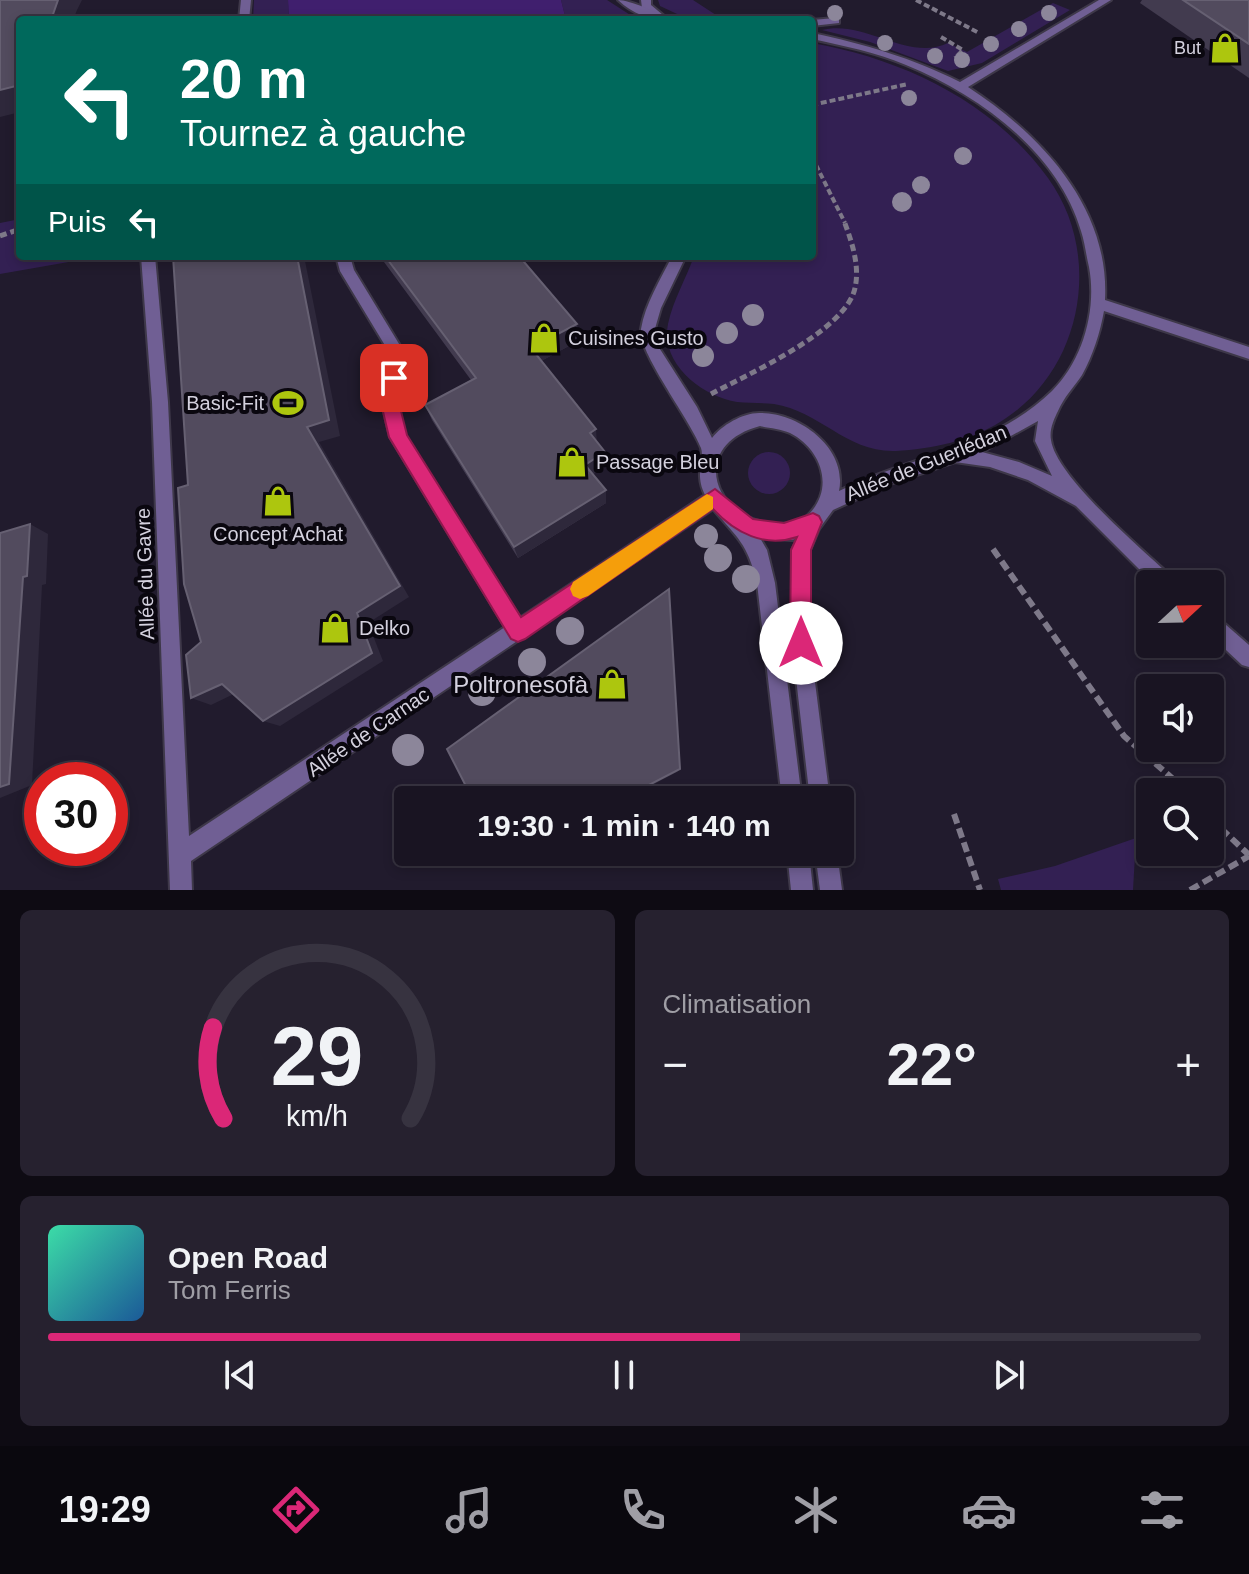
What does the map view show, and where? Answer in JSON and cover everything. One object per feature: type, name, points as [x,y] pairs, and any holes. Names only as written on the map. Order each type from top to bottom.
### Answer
[{"type":"street","points":[[623,0],[653,16]]},
{"type":"street","points":[[646,0],[646,6],[659,16]]},
{"type":"street","points":[[962,86],[1106,0]]},
{"type":"street","points":[[816,23],[835,21]]},
{"type":"street","name":"Allée de Guerlédan","points":[[816,37],[892,57],[962,86],[1028,137],[1073,194],[1096,252],[1100,304],[1090,340],[1074,375],[1056,397],[997,437],[955,455],[856,488],[829,504]]},
{"type":"street","name":"Allée du Gavre","points":[[148,260],[160,402],[181,890]]},
{"type":"street","points":[[344,260],[347,271],[400,357],[389,399],[398,437],[518,631]]},
{"type":"street","points":[[677,260],[654,308],[647,332],[661,366],[692,412],[710,450],[707,474],[715,498],[758,550],[766,583],[790,786]]},
{"type":"street","points":[[1100,304],[1249,353]]},
{"type":"street","points":[[1056,397],[1043,427],[1043,443],[1048,457],[1089,506],[1153,570]]},
{"type":"street","points":[[710,450],[730,428],[744,422],[769,420],[793,425],[808,434],[829,459],[834,489],[829,504],[813,522],[801,550],[801,643],[818,786]]},
{"type":"street","points":[[955,455],[1019,467],[1089,506]]},
{"type":"street","name":"Allée de Carnac","points":[[179,856],[715,498]]},
{"type":"street","points":[[736,520],[767,532],[784,532],[813,522]]},
{"type":"street","points":[[1224,636],[1249,658]]},
{"type":"street","points":[[799,866],[802,890]]},
{"type":"street","points":[[828,866],[831,890]]},
{"type":"path","points":[[916,0],[979,33]]},
{"type":"path","points":[[692,412],[710,395],[826,326],[851,303],[855,290],[853,255],[846,229],[816,165]]},
{"type":"path","points":[[993,549],[1044,631],[1126,739],[1177,778]]},
{"type":"path","points":[[954,814],[980,890]]},
{"type":"path","points":[[1190,890],[1249,855],[1224,831]]},
{"type":"shaded area","points":[[254,0],[288,0],[289,16],[253,16]]},
{"type":"shaded area","points":[[288,0],[561,0],[565,16],[289,16]]},
{"type":"shaded area","points":[[561,0],[607,0],[632,16],[565,16]]},
{"type":"shaded area","points":[[658,0],[693,0],[716,15],[734,16],[681,16],[660,6]]},
{"type":"shaded area","points":[[1053,3],[1070,10],[982,63],[948,71],[870,42],[822,30],[854,30],[917,47],[948,43],[967,52]]},
{"type":"shaded area","points":[[816,44],[880,60],[912,73],[944,88],[1001,127],[1048,178],[1065,209],[1076,242],[1079,276],[1076,310],[1066,343],[1050,374],[1028,400],[1000,422],[950,443],[923,448],[879,450],[848,439],[790,408],[737,402],[710,393],[686,376],[670,352],[667,339],[673,306],[692,260],[816,260]]},
{"type":"shaded area","points":[[16,220],[16,260],[80,260],[0,274],[0,223]]},
{"type":"shaded area","points":[[769,452],[784,458],[790,473],[784,488],[769,494],[754,488],[748,473],[754,458]]},
{"type":"shaded area","points":[[1136,838],[1133,890],[1001,890],[998,879],[1055,866]]},
{"type":"building","points":[[0,0],[58,0],[52,16],[16,16],[16,86],[0,90]]},
{"type":"building","points":[[1183,0],[1249,0],[1249,44]]},
{"type":"building","points":[[173,260],[298,260],[329,420],[307,427],[400,586],[357,613],[372,653],[263,721],[222,684],[191,698],[186,655],[201,642],[184,584],[178,488],[188,485]]},
{"type":"building","points":[[388,260],[522,260],[577,324],[531,348],[596,429],[590,433],[605,452],[585,465],[606,490],[514,547],[425,405],[476,378]]},
{"type":"building","points":[[30,524],[27,576],[23,577],[9,784],[0,787],[0,533]]},
{"type":"building","name":"Poltronesofà","points":[[669,589],[680,769],[647,786],[466,786],[447,749]]},
{"type":"slow traffic","points":[[580,589],[707,503]]},
{"type":"place","name":"But","points":[[1225,48]]},
{"type":"place","name":"Cuisines Gusto","points":[[544,338]]},
{"type":"place","name":"Basic-Fit","points":[[288,403]]},
{"type":"place","name":"Passage Bleu","points":[[572,462]]},
{"type":"place","name":"Concept Achat","points":[[278,501]]},
{"type":"place","name":"Delko","points":[[335,628]]},
{"type":"place","name":"Poltronesofà","points":[[612,684]]},
{"type":"route","points":[[394,378],[389,399],[398,437],[518,631],[715,498],[736,520],[767,532],[799,529],[813,522],[801,550],[801,643]]}]
